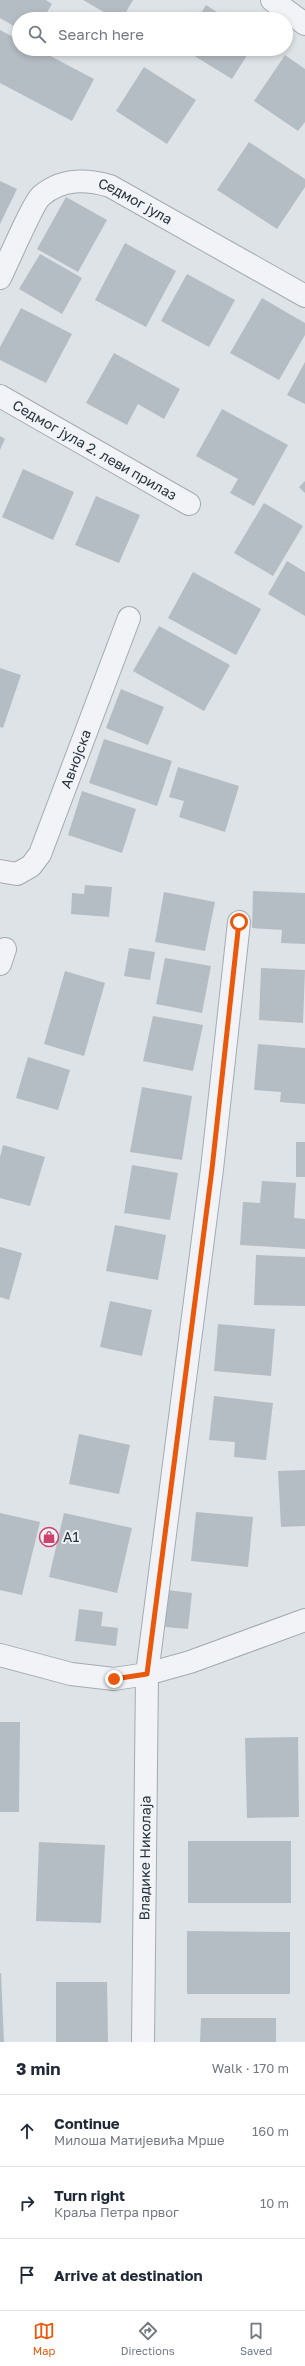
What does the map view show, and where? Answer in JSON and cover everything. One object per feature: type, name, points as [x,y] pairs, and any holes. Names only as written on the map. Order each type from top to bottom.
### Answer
[{"type":"street","points":[[272,0],[288,12]]},
{"type":"street","points":[[293,15],[305,24]]},
{"type":"street","name":"Седмог јула","points":[[0,278],[40,197],[55,186],[74,181],[93,181],[110,186],[305,296]]},
{"type":"street","name":"Седмог јула 2. леви прилаз","points":[[0,396],[189,504]]},
{"type":"street","name":"Авнојска","points":[[0,871],[17,874],[31,866],[40,854],[129,618]]},
{"type":"street","name":"Владике Николаја","points":[[143,2042],[147,1674],[212,1169],[239,922]]},
{"type":"street","points":[[0,1654],[71,1674],[114,1679],[147,1674],[190,1662],[305,1620]]},
{"type":"building","points":[[0,0],[46,0],[52,4],[47,12],[12,12],[12,25],[0,18]]},
{"type":"building","points":[[83,0],[133,0],[126,12],[104,12]]},
{"type":"building","points":[[206,5],[217,12],[202,12]]},
{"type":"building","points":[[0,30],[12,36],[12,56],[50,56],[94,79],[72,121],[0,83]]},
{"type":"building","points":[[194,56],[247,56],[232,79]]},
{"type":"building","points":[[284,56],[305,69],[305,122],[298,131],[254,101]]},
{"type":"building","points":[[144,67],[196,100],[167,144],[116,111]]},
{"type":"building","points":[[249,142],[305,179],[305,187],[277,229],[217,190]]},
{"type":"building","points":[[0,181],[17,189],[0,224]]},
{"type":"building","points":[[66,197],[107,220],[78,272],[37,249]]},
{"type":"building","points":[[125,243],[176,271],[146,327],[95,300]]},
{"type":"building","points":[[40,254],[82,278],[62,314],[19,289]]},
{"type":"building","points":[[187,274],[235,300],[209,347],[161,321]]},
{"type":"building","points":[[262,298],[305,323],[305,335],[279,380],[230,353]]},
{"type":"building","points":[[21,308],[72,334],[46,383],[0,360],[0,347]]},
{"type":"building","points":[[114,353],[180,389],[164,419],[138,404],[127,425],[86,403]]},
{"type":"building","points":[[305,362],[305,404],[287,395]]},
{"type":"building","points":[[222,409],[288,445],[254,506],[230,493],[238,479],[196,456]]},
{"type":"building","points":[[0,436],[5,439],[0,450]]},
{"type":"building","points":[[23,469],[74,492],[53,540],[2,517]]},
{"type":"building","points":[[305,481],[305,493],[299,487]]},
{"type":"building","points":[[96,496],[140,515],[119,563],[75,545]]},
{"type":"building","points":[[264,503],[303,526],[273,576],[234,553]]},
{"type":"building","points":[[287,561],[305,572],[305,616],[268,594]]},
{"type":"building","points":[[193,572],[261,609],[236,655],[168,618]]},
{"type":"building","points":[[159,626],[230,665],[204,711],[133,671]]},
{"type":"building","points":[[0,668],[21,675],[3,728],[0,727]]},
{"type":"building","points":[[121,689],[164,707],[148,745],[106,728]]},
{"type":"building","points":[[104,739],[172,761],[157,806],[89,783]]},
{"type":"building","points":[[178,767],[239,786],[225,832],[179,817],[184,801],[169,797]]},
{"type":"building","points":[[82,791],[136,809],[122,853],[68,835]]},
{"type":"building","points":[[85,885],[112,887],[109,917],[71,914],[72,893],[84,894]]},
{"type":"building","points":[[253,891],[305,893],[305,944],[281,943],[282,930],[252,928]]},
{"type":"building","points":[[164,892],[215,902],[205,951],[155,942]]},
{"type":"building","points":[[129,948],[155,952],[150,980],[124,976]]},
{"type":"building","points":[[165,958],[211,966],[202,1013],[156,1004]]},
{"type":"building","points":[[261,968],[305,970],[303,1023],[259,1020]]},
{"type":"building","points":[[65,971],[105,983],[84,1056],[44,1044]]},
{"type":"building","points":[[153,1016],[203,1025],[193,1071],[143,1061]]},
{"type":"building","points":[[258,1044],[305,1048],[305,1104],[280,1102],[281,1092],[254,1090]]},
{"type":"building","points":[[28,1057],[70,1070],[58,1110],[16,1098]]},
{"type":"building","points":[[142,1087],[192,1096],[182,1160],[130,1152]]},
{"type":"building","points":[[296,1142],[305,1142],[305,1177],[296,1177]]},
{"type":"building","points":[[3,1145],[45,1157],[30,1206],[0,1198],[0,1157]]},
{"type":"building","points":[[132,1165],[178,1173],[170,1220],[124,1213]]},
{"type":"building","points":[[262,1181],[296,1183],[294,1218],[305,1219],[305,1249],[240,1245],[243,1202],[260,1203]]},
{"type":"building","points":[[115,1225],[166,1235],[158,1280],[106,1271]]},
{"type":"building","points":[[0,1247],[22,1253],[9,1300],[0,1297]]},
{"type":"building","points":[[256,1255],[305,1257],[305,1306],[254,1305]]},
{"type":"building","points":[[110,1301],[152,1310],[142,1356],[100,1347]]},
{"type":"building","points":[[218,1324],[275,1329],[271,1376],[214,1371]]},
{"type":"building","points":[[214,1396],[273,1403],[266,1460],[234,1457],[235,1442],[209,1440]]},
{"type":"building","points":[[79,1434],[130,1445],[119,1494],[69,1484]]},
{"type":"building","points":[[305,1470],[305,1526],[281,1527],[278,1471]]},
{"type":"building","points":[[196,1512],[253,1517],[248,1567],[191,1561]]},
{"type":"building","points":[[0,1513],[40,1522],[22,1595],[0,1590]]},
{"type":"building","points":[[64,1513],[132,1528],[117,1593],[49,1577]]},
{"type":"building","points":[[168,1590],[192,1593],[188,1629],[165,1627]]},
{"type":"building","points":[[79,1609],[103,1612],[101,1626],[118,1628],[116,1646],[75,1641]]},
{"type":"building","points":[[0,1722],[20,1722],[19,1812],[0,1812]]},
{"type":"building","points":[[298,1737],[299,1817],[247,1818],[245,1738]]},
{"type":"building","points":[[188,1841],[291,1841],[291,1903],[188,1903]]},
{"type":"building","points":[[39,1842],[105,1845],[101,1923],[36,1921]]},
{"type":"building","points":[[187,1931],[290,1932],[290,1994],[187,1994]]},
{"type":"building","points":[[1,1973],[4,2042],[0,2042]]},
{"type":"building","points":[[56,1982],[107,1982],[108,2042],[56,2042]]},
{"type":"building","points":[[201,2018],[276,2018],[276,2042],[200,2042]]},
{"type":"place","name":"A1","points":[[49,1537]]},
{"type":"route","points":[[114,1679],[147,1674],[212,1169],[239,922]]}]
